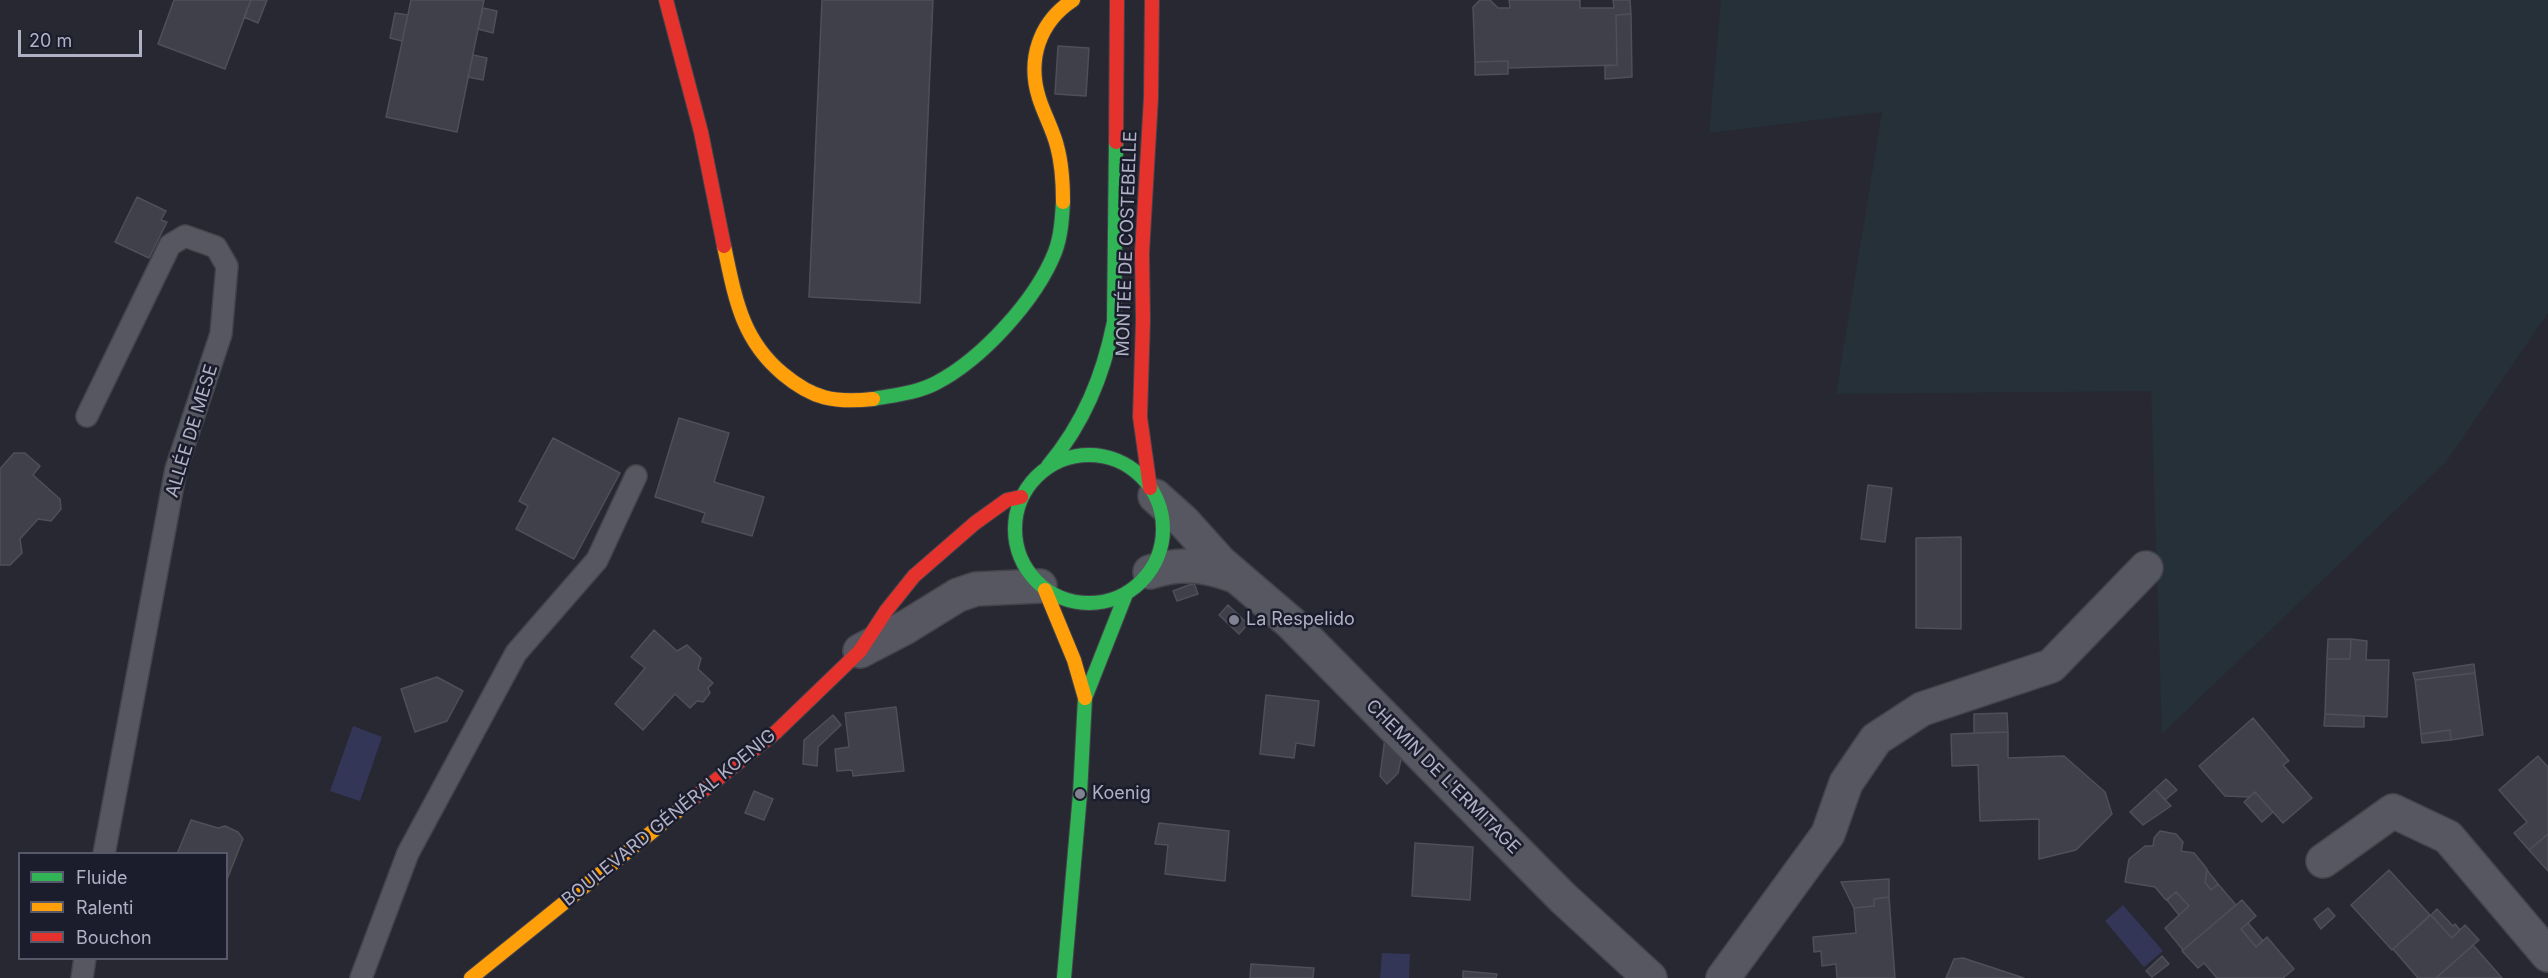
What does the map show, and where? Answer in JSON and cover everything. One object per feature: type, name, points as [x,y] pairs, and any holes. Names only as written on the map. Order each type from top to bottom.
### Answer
[{"type":"main road","points":[[666,0],[701,132],[735,298],[744,323],[755,347],[791,381],[811,394],[842,401],[874,399],[912,391],[938,382],[987,346],[1012,320],[1052,259],[1059,234],[1062,171],[1057,144],[1037,91],[1035,66],[1040,34],[1052,15],[1073,0]]},
{"type":"main road","name":"MONTÉE DE COSTEBELLE","points":[[1152,0],[1151,99],[1145,161],[1140,417],[1153,492]]},
{"type":"main road","name":"MONTÉE DE COSTEBELLE","points":[[1048,466],[1077,427],[1097,384],[1108,354],[1114,322],[1114,1]]},
{"type":"main road","points":[[1085,455],[1104,457],[1122,462],[1138,473],[1153,492],[1161,511],[1162,543],[1158,558],[1150,572],[1139,585],[1126,594],[1094,604],[1076,603],[1060,598],[1042,588],[1028,574],[1015,544],[1015,520],[1021,497],[1033,480],[1048,466],[1085,455]]},
{"type":"main road","name":"BOULEVARD GÉNÉRAL KOENIG","points":[[471,978],[776,732],[860,651],[886,611],[914,576],[975,523],[1007,500],[1021,497]]},
{"type":"main road","points":[[1042,588],[1074,660],[1085,698]]},
{"type":"main road","points":[[1064,978],[1080,794],[1085,698],[1126,594]]},
{"type":"street","points":[[1114,1],[1134,24],[1138,48],[1137,127],[1145,161]]},
{"type":"street","name":"CHEMIN DE L'ERMITAGE","points":[[1153,492],[1235,576],[1292,623],[1563,898],[1650,978]]},
{"type":"street","name":"CHEMIN DE L'ERMITAGE","points":[[1150,572],[1184,564],[1214,568],[1235,576]]},
{"type":"street","points":[[1723,978],[1828,834],[1846,783],[1876,739],[1922,709],[2051,666],[2146,568]]},
{"type":"street","name":"BOULEVARD GÉNÉRAL KOENIG","points":[[860,651],[906,627],[958,595],[976,589],[1042,588]]},
{"type":"street","points":[[2323,861],[2393,812],[2448,837],[2548,954]]},
{"type":"lane","name":"ALLÉE DE MESE","points":[[87,416],[170,245],[185,236],[216,247],[227,266],[221,334],[176,470],[104,852]]},
{"type":"lane","points":[[361,978],[408,853],[516,653],[597,560],[636,476]]},
{"type":"lane","points":[[82,978],[85,960]]},
{"type":"shaded area","points":[[1721,0],[2548,0],[2548,313],[2446,462],[2162,734],[2151,391],[1836,394],[1882,112],[1709,133]]},
{"type":"water","points":[[353,726],[382,737],[360,801],[330,791]]},
{"type":"water","points":[[2123,905],[2163,951],[2144,967],[2105,921]]},
{"type":"water","points":[[1382,953],[1410,954],[1409,978],[1380,978]]},
{"type":"building","points":[[174,0],[251,0],[225,69],[158,44]]},
{"type":"building","points":[[251,0],[267,0],[258,23],[244,17]]},
{"type":"building","points":[[411,0],[484,0],[457,132],[386,117]]},
{"type":"building","points":[[822,0],[933,0],[920,303],[809,297]]},
{"type":"building","points":[[1480,0],[1490,0],[1498,8],[1510,8],[1509,0],[1580,0],[1580,8],[1614,8],[1613,0],[1630,0],[1631,14],[1616,15],[1617,65],[1508,68],[1508,61],[1475,62],[1473,7]]},
{"type":"building","points":[[483,8],[497,11],[493,33],[478,29]]},
{"type":"building","points":[[395,13],[408,15],[402,41],[390,38]]},
{"type":"building","points":[[1631,14],[1632,77],[1605,79],[1605,66],[1617,65],[1616,15]]},
{"type":"building","points":[[1058,46],[1089,48],[1086,96],[1055,94]]},
{"type":"building","points":[[473,55],[487,58],[483,80],[468,77]]},
{"type":"building","points":[[1508,61],[1508,74],[1475,75],[1475,62]]},
{"type":"building","points":[[137,197],[166,211],[161,220],[167,222],[149,258],[115,242]]},
{"type":"building","points":[[679,418],[729,433],[714,482],[764,497],[752,536],[702,522],[705,513],[655,497]]},
{"type":"building","points":[[553,438],[620,473],[574,559],[516,529],[528,506],[519,501]]},
{"type":"building","points":[[14,453],[25,453],[40,466],[33,475],[60,499],[61,509],[51,521],[38,519],[20,539],[22,553],[10,565],[0,565],[0,469]]},
{"type":"building","points":[[1868,485],[1892,488],[1885,542],[1861,539]]},
{"type":"building","points":[[1961,537],[1961,629],[1916,628],[1916,538]]},
{"type":"building","points":[[1194,583],[1198,594],[1177,601],[1173,591]]},
{"type":"building","name":"La Respelido","points":[[1228,605],[1248,624],[1239,634],[1219,615]]},
{"type":"building","points":[[654,630],[677,651],[687,645],[701,658],[698,669],[713,683],[708,688],[710,693],[703,702],[697,701],[690,708],[675,694],[643,730],[615,704],[645,668],[631,657]]},
{"type":"building","points":[[2328,639],[2351,639],[2350,659],[2327,659]]},
{"type":"building","points":[[2351,639],[2367,641],[2366,660],[2389,660],[2387,717],[2325,714],[2327,659],[2350,659]]},
{"type":"building","points":[[2474,664],[2475,673],[2415,680],[2413,673]]},
{"type":"building","points":[[2475,673],[2483,735],[2451,740],[2450,730],[2421,734],[2415,680]]},
{"type":"building","points":[[437,677],[463,691],[447,721],[415,732],[401,689]]},
{"type":"building","points":[[1266,695],[1319,701],[1314,746],[1296,743],[1294,758],[1260,754]]},
{"type":"building","points":[[896,707],[904,771],[853,776],[852,770],[837,771],[835,749],[849,747],[845,713]]},
{"type":"building","points":[[2007,713],[2008,732],[1974,733],[1974,714]]},
{"type":"building","points":[[2325,714],[2364,716],[2364,727],[2324,726]]},
{"type":"building","points":[[833,715],[841,725],[818,747],[817,766],[803,764],[804,740]]},
{"type":"building","points":[[2253,718],[2289,761],[2283,765],[2312,798],[2283,823],[2255,792],[2249,797],[2225,796],[2199,766]]},
{"type":"building","points":[[2450,730],[2451,740],[2422,743],[2421,734]]},
{"type":"building","points":[[2008,732],[2008,758],[2064,756],[2105,792],[2112,814],[2076,850],[2039,859],[2039,819],[1980,821],[1978,765],[1952,766],[1951,734]]},
{"type":"building","points":[[1385,738],[1402,755],[1398,773],[1387,784],[1380,776]]},
{"type":"building","points":[[2538,756],[2548,767],[2548,834],[2529,850],[2514,833],[2527,822],[2499,790]]},
{"type":"building","points":[[2166,779],[2177,790],[2165,800],[2155,789]]},
{"type":"building","points":[[2155,789],[2171,806],[2143,825],[2130,812]]},
{"type":"building","points":[[754,791],[773,799],[764,820],[745,813]]},
{"type":"building","points":[[2255,792],[2273,812],[2262,822],[2244,802]]},
{"type":"building","points":[[191,820],[218,828],[225,826],[238,832],[243,839],[228,877],[228,852],[178,852]]},
{"type":"building","points":[[1159,823],[1229,831],[1225,881],[1165,874],[1168,845],[1155,844]]},
{"type":"building","points":[[2160,831],[2176,834],[2183,842],[2181,851],[2194,853],[2207,869],[2205,882],[2211,890],[2218,884],[2236,905],[2183,950],[2165,928],[2189,906],[2176,892],[2166,900],[2155,887],[2125,882],[2129,859],[2145,846],[2153,846],[2154,838]]},
{"type":"building","points":[[2548,834],[2548,871],[2529,850]]},
{"type":"building","points":[[1415,843],[1473,847],[1470,900],[1412,896]]},
{"type":"building","points":[[2207,870],[2218,884],[2211,890],[2205,882]]},
{"type":"building","points":[[2389,870],[2430,915],[2392,950],[2351,905]]},
{"type":"building","points":[[1889,879],[1889,897],[1874,899],[1874,906],[1854,908],[1841,882]]},
{"type":"building","points":[[2176,892],[2189,906],[2179,915],[2167,900]]},
{"type":"building","points":[[1889,897],[1895,978],[1837,978],[1836,964],[1822,966],[1821,951],[1814,952],[1813,937],[1856,933],[1854,908],[1874,906],[1874,899]]},
{"type":"building","points":[[2242,900],[2256,916],[2241,929],[2256,947],[2267,937],[2294,969],[2283,978],[2217,978],[2204,963],[2198,968],[2182,951]]},
{"type":"building","points":[[2328,908],[2335,916],[2321,929],[2314,919]]},
{"type":"building","points":[[2437,909],[2460,930],[2452,938],[2431,915]]},
{"type":"building","points":[[2431,915],[2452,938],[2465,925],[2479,940],[2436,978],[2418,978],[2393,949]]},
{"type":"building","points":[[2248,923],[2263,941],[2256,947],[2241,929]]},
{"type":"building","points":[[2473,945],[2502,978],[2436,978]]},
{"type":"building","points":[[2162,956],[2169,964],[2152,977],[2146,971]]},
{"type":"building","points":[[1963,958],[2024,978],[1946,978],[1954,959]]},
{"type":"building","points":[[1251,964],[1314,968],[1313,978],[1250,978]]},
{"type":"building","points":[[1463,971],[1497,974],[1496,978],[1463,978]]},
{"type":"traffic: fast","points":[[1048,466],[1082,416],[1098,380],[1114,322],[1116,142]]},
{"type":"traffic: fast","points":[[873,399],[913,391],[936,383],[954,372],[989,344],[1021,308],[1046,270],[1055,252],[1060,234],[1063,202]]},
{"type":"traffic: fast","points":[[1089,455],[1117,460],[1142,476],[1158,501],[1163,529],[1158,557],[1142,582],[1117,598],[1089,603],[1061,598],[1036,582],[1020,557],[1015,529],[1020,501],[1036,476],[1061,460],[1089,455]]},
{"type":"traffic: fast","points":[[1064,978],[1080,794],[1085,698],[1126,594]]},
{"type":"traffic: slow","points":[[1063,202],[1059,153],[1039,98],[1034,70],[1039,43],[1044,31],[1061,9],[1073,0]]},
{"type":"traffic: slow","points":[[724,246],[736,300],[742,316],[749,332],[769,361],[783,374],[814,394],[835,399],[873,399]]},
{"type":"traffic: slow","points":[[1045,590],[1074,660],[1085,698]]},
{"type":"traffic: slow","points":[[471,978],[689,802]]},
{"type":"traffic: jam","points":[[666,0],[701,132],[724,246]]},
{"type":"traffic: jam","points":[[1116,142],[1117,0]]},
{"type":"traffic: jam","points":[[1150,488],[1140,417],[1143,320],[1142,253],[1151,98],[1152,0]]},
{"type":"traffic: jam","points":[[689,802],[776,732],[860,651],[886,611],[914,576],[975,523],[1007,500],[1021,497]]},
{"type":"place","name":"La Respelido","points":[[1234,620]]},
{"type":"place","name":"Koenig","points":[[1080,794]]}]
